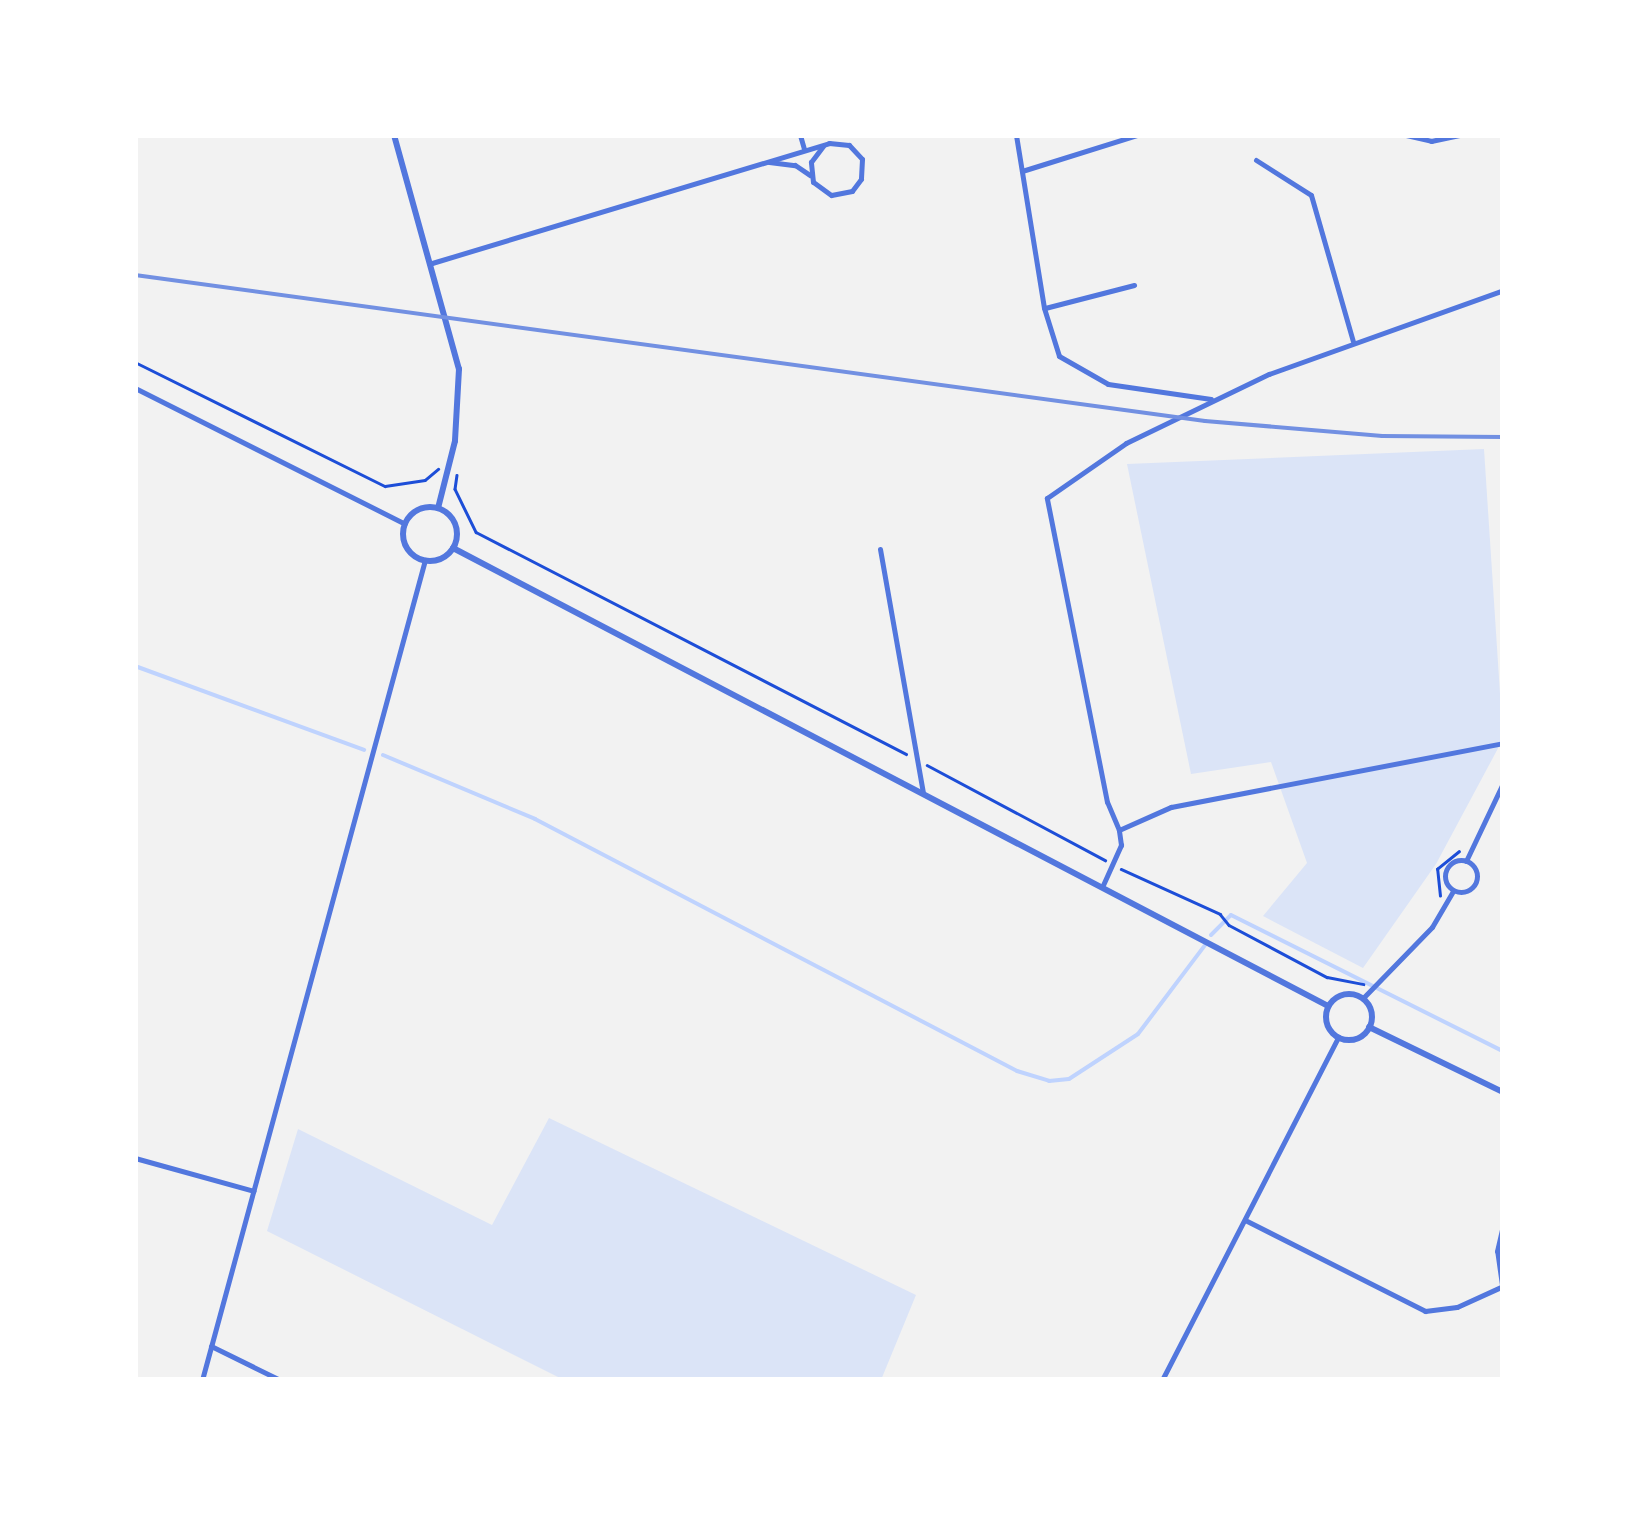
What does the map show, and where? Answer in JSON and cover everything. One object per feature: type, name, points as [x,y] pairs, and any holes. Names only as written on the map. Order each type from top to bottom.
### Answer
[{"type":"street","points":[[394,135],[432,263],[458,370],[455,441],[438,508]]},
{"type":"street","points":[[800,135],[804,149]]},
{"type":"street","points":[[1016,135],[1044,308],[1059,356],[1078,372],[1108,384],[1215,400]]},
{"type":"street","points":[[1022,171],[1137,135]]},
{"type":"street","points":[[1406,135],[1431,141],[1460,135]]},
{"type":"street","points":[[432,263],[761,162],[804,149],[842,142],[854,148],[861,180],[845,194],[831,195],[795,165],[761,162]]},
{"type":"street","points":[[810,175],[810,162],[823,146]]},
{"type":"street","points":[[1256,160],[1311,195],[1353,341]]},
{"type":"street","points":[[1044,308],[1134,284]]},
{"type":"street","points":[[1103,886],[1120,830],[1107,802],[1047,498],[1126,443],[1215,400],[1353,341],[1503,290]]},
{"type":"street","points":[[135,388],[405,524]]},
{"type":"street","points":[[405,524],[425,507],[438,508],[453,520],[452,548]]},
{"type":"street","points":[[405,524],[407,548],[425,560]]},
{"type":"street","points":[[425,560],[452,548]]},
{"type":"street","points":[[452,548],[1328,1006]]},
{"type":"street","points":[[880,549],[922,792]]},
{"type":"street","points":[[202,1380],[425,560]]},
{"type":"street","points":[[1120,830],[1171,807],[1503,744]]},
{"type":"street","points":[[1466,861],[1503,783]]},
{"type":"street","points":[[1453,891],[1444,872],[1450,863],[1466,861]]},
{"type":"street","points":[[1453,891],[1467,891],[1476,881],[1466,861]]},
{"type":"street","points":[[1363,998],[1432,927],[1453,891]]},
{"type":"street","points":[[1348,994],[1363,998],[1372,1015],[1370,1027],[1352,1040],[1338,1037],[1326,1020],[1328,1006],[1348,994]]},
{"type":"street","points":[[1370,1027],[1503,1092]]},
{"type":"street","points":[[1162,1380],[1338,1037]]},
{"type":"street","points":[[135,1158],[254,1191]]},
{"type":"street","points":[[1245,1220],[1425,1311],[1456,1306],[1503,1286],[1497,1250],[1503,1224]]},
{"type":"street","points":[[211,1346],[280,1380]]},
{"type":"path","points":[[135,362],[386,486],[425,480],[442,462]]},
{"type":"path","points":[[458,467],[455,489],[476,532],[917,760],[1162,893],[1220,914],[1229,925],[1327,977],[1365,982]]},
{"type":"path","points":[[1432,910],[1440,893],[1438,869],[1463,848]]},
{"type":"shaded area","points":[[1484,449],[1503,739],[1436,864],[1363,968],[1263,916],[1307,863],[1271,762],[1191,774],[1127,464]]},
{"type":"shaded area","points":[[549,1118],[916,1295],[881,1380],[564,1380],[267,1231],[298,1129],[492,1225]]},
{"type":"waterway","points":[[135,666],[364,750]]},
{"type":"waterway","points":[[383,755],[535,819],[1017,1071],[1049,1081],[1069,1079],[1138,1034],[1205,945]]},
{"type":"waterway","points":[[1211,935],[1231,915],[1503,1051]]},
{"type":"railway","points":[[135,275],[1205,421],[1382,436],[1503,437]]}]
